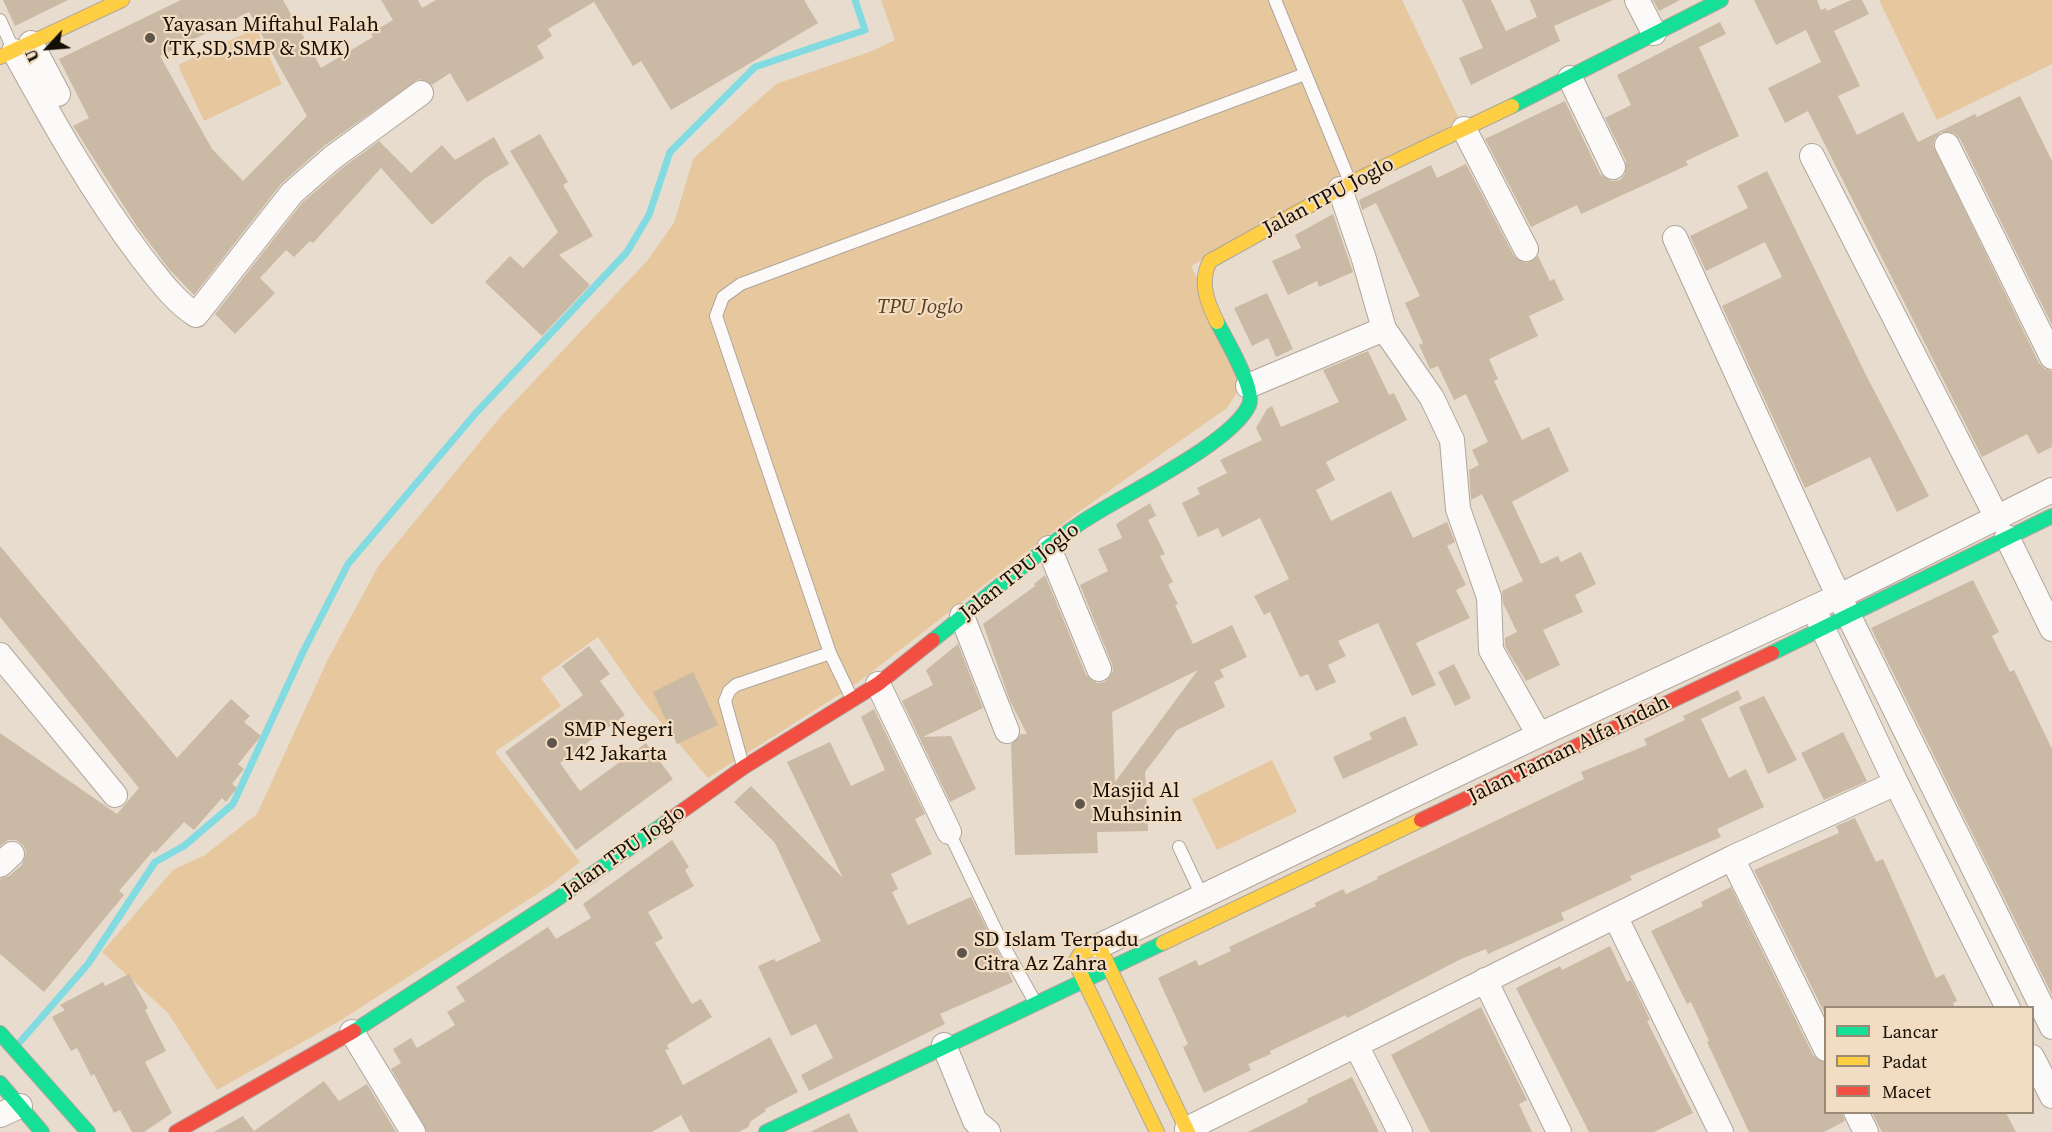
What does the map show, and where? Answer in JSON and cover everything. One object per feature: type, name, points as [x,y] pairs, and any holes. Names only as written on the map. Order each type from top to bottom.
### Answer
[{"type":"street","points":[[15,50],[122,0]]},
{"type":"street","points":[[1637,0],[1654,33]]},
{"type":"street","name":"Jalan TPU Joglo","points":[[176,1132],[352,1032],[558,899],[744,767],[878,684],[1079,524],[1202,450],[1239,420],[1250,403],[1248,386],[1206,299],[1204,272],[1210,261],[1345,186],[1570,78],[1721,0]]},
{"type":"street","points":[[15,50],[58,94]]},
{"type":"street","points":[[15,50],[81,169],[128,240],[163,285],[197,314],[292,193],[332,158],[421,93]]},
{"type":"street","points":[[1570,78],[1613,167]]},
{"type":"street","points":[[1464,129],[1526,249]]},
{"type":"street","points":[[1947,146],[2052,357]]},
{"type":"street","points":[[1812,156],[2052,629]]},
{"type":"street","points":[[1345,186],[1384,329],[1432,398],[1452,440],[1458,509],[1489,597],[1491,650],[1539,735]]},
{"type":"street","points":[[1675,238],[1845,606],[2052,1027]]},
{"type":"street","points":[[1248,386],[1384,329]]},
{"type":"street","name":"Jalan Taman Alfa Indah","points":[[1099,946],[1539,735],[1845,606],[2001,527],[2052,490]]},
{"type":"street","name":"Jalan Taman Alfa Indah","points":[[2001,527],[2052,516]]},
{"type":"street","points":[[1048,548],[1099,669]]},
{"type":"street","points":[[962,616],[1007,731]]},
{"type":"street","points":[[1818,618],[1896,783],[2007,1006]]},
{"type":"street","name":"Jalan Taman Alfa Indah","points":[[769,1131],[944,1046],[1214,920],[1818,618]]},
{"type":"street","points":[[0,655],[115,795]]},
{"type":"street","points":[[878,684],[950,832]]},
{"type":"street","points":[[1157,1132],[1084,982],[1076,959],[1099,946],[1188,1130],[1732,858],[1896,783]]},
{"type":"street","points":[[1732,858],[1824,1045]]},
{"type":"street","points":[[1615,916],[1721,1132]]},
{"type":"street","points":[[1485,980],[1559,1132]]},
{"type":"street","points":[[352,1032],[413,1132]]},
{"type":"street","points":[[3,1036],[88,1132]]},
{"type":"street","points":[[1356,1045],[1400,1132]]},
{"type":"street","points":[[944,1046],[975,1121],[988,1132]]},
{"type":"street","points":[[2034,1061],[2052,1096]]},
{"type":"street","points":[[0,1083],[10,1105],[42,1132]]},
{"type":"street","points":[[1857,1114],[1866,1132]]},
{"type":"lane","points":[[1275,0],[1305,74],[1345,186]]},
{"type":"lane","points":[[0,20],[15,50]]},
{"type":"lane","points":[[852,700],[830,653],[716,315],[723,297],[741,284],[1305,74]]},
{"type":"lane","points":[[744,767],[725,701],[729,691],[736,685],[830,653]]},
{"type":"lane","points":[[950,832],[1002,943],[1035,1004]]},
{"type":"lane","points":[[1179,847],[1214,920]]},
{"type":"green space","name":"TPU Joglo","points":[[881,0],[1402,0],[1460,121],[1191,266],[1247,377],[1227,408],[1073,516],[856,684],[708,778],[641,699],[598,637],[541,678],[561,706],[495,752],[580,862],[551,885],[338,1022],[217,1090],[168,1013],[102,952],[173,870],[205,855],[257,814],[328,659],[379,565],[502,415],[647,261],[674,223],[693,159],[776,84],[872,51],[895,40]]},
{"type":"green space","points":[[1879,0],[2052,0],[2052,64],[1937,120]]},
{"type":"green space","points":[[256,28],[282,84],[204,121],[178,65]]},
{"type":"green space","points":[[1272,760],[1297,812],[1217,850],[1192,799]]},
{"type":"building","points":[[3,0],[68,0],[15,26]]},
{"type":"building","points":[[181,0],[283,0],[321,68],[373,37],[371,33],[393,20],[381,0],[418,0],[422,8],[436,0],[804,0],[818,23],[671,110],[641,61],[633,66],[594,2],[548,29],[552,36],[537,46],[544,58],[467,102],[450,73],[432,85],[419,79],[324,146],[281,184],[194,295],[168,268],[136,225],[73,126],[89,118],[59,59]],"holes":[[[249,12],[307,116],[243,181],[212,149],[160,56]]]},
{"type":"building","points":[[1462,0],[1491,0],[1506,31],[1537,17],[1530,0],[1613,0],[1554,26],[1560,41],[1471,85],[1459,58],[1483,48]]},
{"type":"building","points":[[1653,0],[1680,0],[1659,11]]},
{"type":"building","points":[[1754,0],[1817,0],[1821,10],[1826,8],[1827,11],[1851,0],[1862,0],[1869,14],[1834,31],[1860,86],[1838,96],[1857,135],[1903,112],[1918,142],[1975,114],[1977,117],[2020,96],[2052,161],[2052,325],[1960,139],[1954,133],[1941,132],[1935,138],[1933,145],[2039,363],[2045,369],[2052,371],[2052,447],[2038,454],[2027,434],[1982,457],[1808,111],[1785,123],[1768,88],[1821,62],[1806,30],[1776,45]]},
{"type":"building","points":[[1720,22],[1726,34],[1699,47],[1739,136],[1686,161],[1688,165],[1581,214],[1577,205],[1531,227],[1485,139],[1565,101],[1600,174],[1611,181],[1620,180],[1625,174],[1626,161],[1605,118],[1631,105],[1617,75]]},
{"type":"building","points":[[540,134],[568,182],[563,185],[593,236],[559,255],[590,285],[542,336],[485,282],[510,256],[523,268],[558,232],[510,151]]},
{"type":"building","points":[[494,137],[509,164],[484,179],[432,225],[381,168],[313,243],[310,241],[294,257],[286,250],[260,278],[275,293],[235,334],[215,314],[302,203],[341,169],[379,141],[411,173],[442,145],[455,160]]},
{"type":"building","points":[[1466,164],[1514,256],[1526,263],[1538,256],[1550,281],[1554,279],[1564,300],[1529,316],[1538,336],[1489,359],[1498,379],[1494,381],[1522,440],[1549,427],[1569,471],[1512,502],[1541,564],[1558,556],[1561,562],[1581,552],[1596,584],[1575,595],[1583,612],[1543,630],[1560,665],[1526,681],[1505,646],[1505,638],[1517,632],[1503,603],[1502,591],[1523,581],[1482,494],[1471,500],[1469,470],[1479,465],[1472,450],[1488,442],[1466,394],[1454,400],[1438,366],[1430,369],[1419,345],[1423,343],[1405,303],[1420,296],[1376,203],[1362,210],[1359,200],[1431,165],[1437,178]]},
{"type":"building","points":[[1767,171],[1866,375],[1929,496],[1897,512],[1870,457],[1805,488],[1722,306],[1782,277],[1765,242],[1706,271],[1690,236],[1748,208],[1737,186]]},
{"type":"building","points":[[1333,214],[1353,272],[1319,287],[1317,281],[1288,295],[1272,261],[1301,248],[1295,235]]},
{"type":"building","points":[[1267,293],[1293,349],[1276,357],[1268,338],[1252,346],[1234,308]]},
{"type":"building","points":[[1368,351],[1389,395],[1394,393],[1407,420],[1326,462],[1335,480],[1316,490],[1331,521],[1391,491],[1413,538],[1447,522],[1455,542],[1447,546],[1466,585],[1456,590],[1470,618],[1416,643],[1436,685],[1412,696],[1378,623],[1338,641],[1346,656],[1328,665],[1336,682],[1316,691],[1308,674],[1300,677],[1270,612],[1264,615],[1254,596],[1289,579],[1260,518],[1222,537],[1218,528],[1198,537],[1182,503],[1200,494],[1197,488],[1227,473],[1220,460],[1262,440],[1256,428],[1267,409],[1272,406],[1281,427],[1339,402],[1323,370]]},
{"type":"building","points":[[1150,503],[1156,516],[1148,520],[1165,554],[1160,556],[1173,582],[1168,585],[1193,644],[1232,625],[1247,657],[1220,670],[1224,677],[1214,682],[1225,707],[1177,730],[1145,772],[1148,831],[1097,832],[1098,853],[1015,855],[1011,744],[1021,734],[1027,734],[1010,701],[983,624],[1035,586],[1034,584],[1045,575],[1086,675],[1097,683],[1105,682],[1113,671],[1112,664],[1080,585],[1108,571],[1098,549],[1122,538],[1116,524]],"holes":[[[1198,670],[1115,782],[1112,712]]]},
{"type":"building","points":[[0,546],[177,758],[231,699],[250,716],[244,722],[261,736],[238,764],[244,769],[232,784],[237,788],[226,802],[222,798],[194,830],[184,822],[155,853],[153,851],[119,891],[124,895],[44,992],[0,954],[0,879],[9,876],[22,865],[26,852],[23,845],[16,840],[8,840],[0,846],[0,733],[117,814],[139,788],[0,617]]},
{"type":"building","points":[[1973,580],[1999,632],[1992,636],[2010,672],[2014,670],[2052,749],[2052,995],[1871,628]]},
{"type":"building","points":[[958,644],[983,708],[923,737],[951,736],[976,789],[950,802],[902,701],[933,685],[926,670]]},
{"type":"building","name":"SMP Negeri 142 Jakarta","points":[[589,646],[610,674],[600,681],[625,715],[560,763],[580,791],[646,743],[673,779],[576,850],[505,752],[583,695],[562,666]]},
{"type":"building","points":[[1454,664],[1471,698],[1455,706],[1438,672]]},
{"type":"building","points":[[693,672],[718,725],[677,744],[653,692]]},
{"type":"building","points":[[1738,690],[1742,699],[1701,719],[1729,778],[1746,769],[1764,807],[1717,829],[1721,837],[1630,876],[1632,880],[1561,913],[1564,920],[1488,954],[1486,949],[1461,959],[1347,1018],[1346,1015],[1270,1051],[1271,1054],[1248,1064],[1251,1070],[1204,1093],[1183,1047],[1188,1044],[1158,978],[1196,960],[1199,966],[1231,951],[1229,947],[1316,906],[1315,903],[1343,889],[1346,894],[1378,879],[1377,877],[1584,779],[1581,772],[1647,745],[1644,739],[1685,720],[1683,716]]},
{"type":"building","points":[[1764,696],[1797,760],[1768,774],[1739,707]]},
{"type":"building","points":[[874,709],[925,814],[915,819],[932,854],[891,874],[898,889],[892,892],[908,925],[971,897],[1013,982],[940,1014],[945,1024],[809,1091],[801,1075],[833,1058],[816,1024],[791,1036],[758,966],[774,959],[776,962],[821,941],[775,843],[734,802],[751,786],[843,878],[787,762],[830,742],[851,786],[885,770],[861,717]]},
{"type":"building","points":[[1405,716],[1418,745],[1343,779],[1333,757],[1372,739],[1369,733]]},
{"type":"building","points":[[1843,732],[1867,781],[1824,800],[1801,753]]},
{"type":"building","points":[[1855,818],[1876,862],[1883,859],[1936,978],[1944,974],[1957,1001],[1953,1003],[1954,1006],[1824,1006],[1824,1012],[1754,870],[1839,833],[1836,826]]},
{"type":"building","points":[[672,840],[689,867],[685,870],[694,886],[648,912],[663,938],[655,943],[692,1004],[701,999],[712,1017],[667,1045],[669,1049],[665,1050],[683,1085],[770,1037],[798,1092],[765,1109],[766,1111],[751,1121],[748,1127],[739,1132],[690,1132],[681,1115],[652,1132],[427,1132],[391,1069],[401,1063],[393,1049],[411,1038],[417,1048],[455,1025],[447,1012],[465,1001],[456,987],[548,927],[556,939],[591,918],[583,904]]},
{"type":"building","points":[[1731,887],[1813,1055],[1824,1062],[1824,1114],[1842,1114],[1845,1121],[1824,1132],[1749,1132],[1691,1002],[1687,1004],[1651,931],[1703,906],[1701,902]]},
{"type":"building","points":[[1610,946],[1627,982],[1631,980],[1650,1020],[1647,1021],[1693,1113],[1654,1132],[1589,1132],[1516,988],[1560,966],[1562,970]]},
{"type":"building","points":[[129,974],[148,1008],[145,1010],[166,1051],[145,1062],[172,1113],[144,1132],[132,1132],[120,1110],[114,1113],[94,1074],[91,1076],[77,1048],[71,1051],[52,1017],[65,1010],[60,1005],[103,982],[105,986]]},
{"type":"building","points":[[1481,1007],[1527,1100],[1519,1104],[1532,1132],[1430,1132],[1391,1055]]},
{"type":"building","points":[[1352,1077],[1379,1132],[1248,1132],[1308,1102],[1307,1099]]},
{"type":"building","points":[[324,1081],[339,1101],[367,1084],[396,1132],[214,1132],[243,1116],[254,1131]]},
{"type":"building","points":[[849,1113],[858,1132],[810,1132]]},
{"type":"building","points":[[1873,1114],[2007,1114],[2016,1132],[1882,1132]]},
{"type":"waterway","points":[[20,1042],[88,964],[155,862],[184,846],[233,804],[303,652],[348,564],[475,414],[627,252],[649,215],[670,152],[755,67],[865,30],[855,0]]},
{"type":"traffic: fast","points":[[1512,106],[1721,0]]},
{"type":"traffic: fast","points":[[933,640],[1060,537],[1198,453],[1238,420],[1249,405],[1250,397],[1239,364],[1217,322]]},
{"type":"traffic: fast","points":[[1772,653],[2052,516]]},
{"type":"traffic: fast","points":[[354,1031],[557,899],[668,821]]},
{"type":"traffic: fast","points":[[766,1132],[1163,943]]},
{"type":"traffic: fast","points":[[0,1033],[88,1132]]},
{"type":"traffic: fast","points":[[0,1083],[42,1132]]},
{"type":"traffic: slow","points":[[0,57],[122,0]]},
{"type":"traffic: slow","points":[[1217,322],[1207,299],[1205,284],[1210,261],[1350,183],[1512,106]]},
{"type":"traffic: slow","points":[[1163,943],[1421,820]]},
{"type":"traffic: slow","points":[[1157,1132],[1075,962],[1080,954],[1099,946],[1188,1132]]},
{"type":"traffic: jam","points":[[668,821],[744,767],[878,684],[933,640]]},
{"type":"traffic: jam","points":[[1421,820],[1772,653]]},
{"type":"traffic: jam","points":[[176,1132],[354,1031]]},
{"type":"place","name":"Yayasan Miftahul Falah (TK,SD,SMP & SMK)","points":[[150,38]]},
{"type":"place","name":"SMP Negeri 142 Jakarta","points":[[552,743]]},
{"type":"place","name":"Masjid Al Muhsinin","points":[[1080,804]]},
{"type":"place","name":"SD Islam Terpadu Citra Az Zahra","points":[[962,953]]}]
